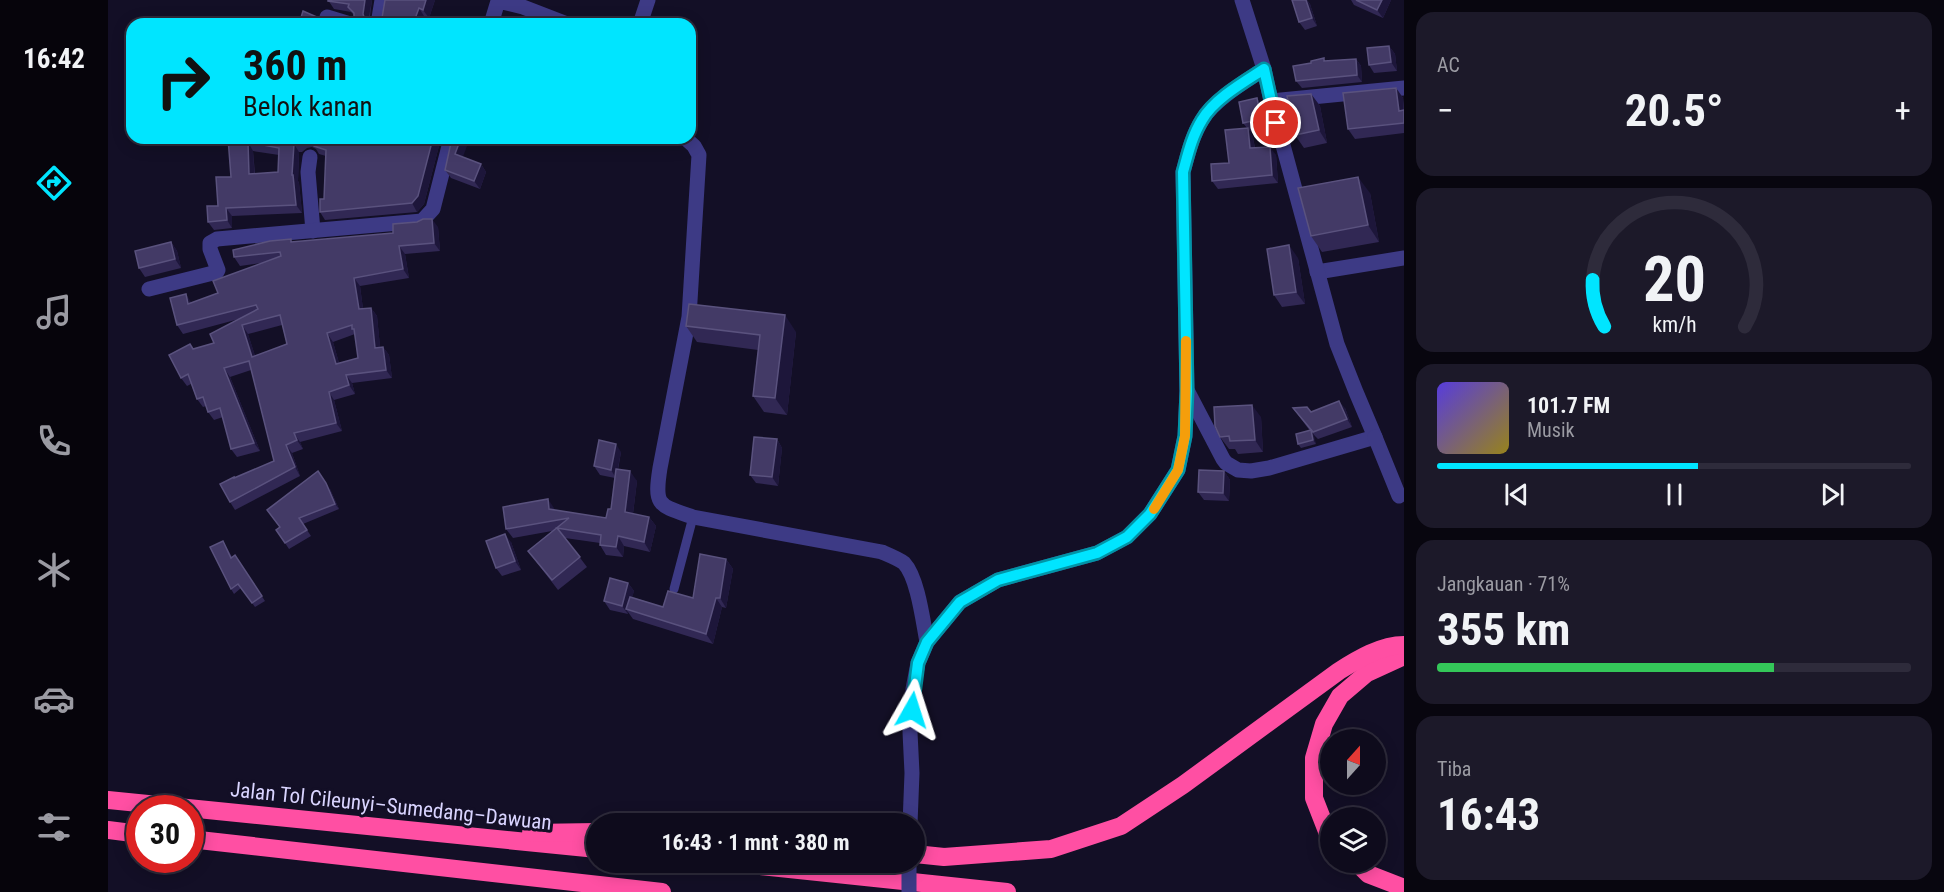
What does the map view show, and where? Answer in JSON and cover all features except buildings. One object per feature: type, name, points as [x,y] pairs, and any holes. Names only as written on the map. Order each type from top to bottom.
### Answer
[{"type":"highway","points":[[925,855],[944,857],[1051,849],[1121,826],[1183,785],[1339,671],[1363,656],[1397,645],[1404,645]]},
{"type":"highway","points":[[1320,813],[1314,798],[1314,758],[1324,724],[1340,696],[1366,673],[1404,656]]},
{"type":"highway","name":"Jalan Tol Cileunyi–Sumedang–Dawuan","points":[[108,800],[586,848]]},
{"type":"highway","points":[[108,830],[126,832]]},
{"type":"highway","points":[[442,833],[586,832]]},
{"type":"highway","points":[[204,841],[662,892]]},
{"type":"highway","points":[[827,873],[1007,892]]},
{"type":"highway","points":[[1367,873],[1404,888]]},
{"type":"street","points":[[379,18],[382,0]]},
{"type":"street","points":[[642,18],[648,0]]},
{"type":"street","points":[[1242,0],[1264,69],[1338,344],[1399,496]]},
{"type":"street","points":[[493,18],[498,1],[550,18]]},
{"type":"street","points":[[910,813],[910,732],[913,689],[918,663],[927,642],[960,602],[998,580],[1097,553],[1127,537],[1150,514],[1178,470],[1185,436],[1187,391],[1183,172],[1191,142],[1203,117],[1237,87],[1264,69]]},
{"type":"street","points":[[1271,101],[1404,88]]},
{"type":"street","points":[[149,289],[217,272],[210,249],[212,241],[422,221],[433,209],[450,144]]},
{"type":"street","points":[[692,144],[699,155],[689,317],[657,490],[658,500],[663,505],[693,517],[882,552],[904,563],[914,581],[927,642]]},
{"type":"street","points":[[310,157],[308,172],[313,231]]},
{"type":"street","points":[[1317,272],[1404,258]]},
{"type":"street","points":[[1187,391],[1223,459],[1238,470],[1251,471],[1269,468],[1375,437]]},
{"type":"street","points":[[909,873],[909,892]]},
{"type":"lane","points":[[674,589],[693,517]]},
{"type":"slow traffic","points":[[1154,509],[1178,470],[1185,436],[1186,341]]},
{"type":"route","points":[[912,710],[918,663],[927,642],[960,602],[998,580],[1097,553],[1127,537],[1158,503],[1178,470],[1185,436],[1187,368],[1183,172],[1191,142],[1203,117],[1237,87],[1264,69],[1276,123]]}]
